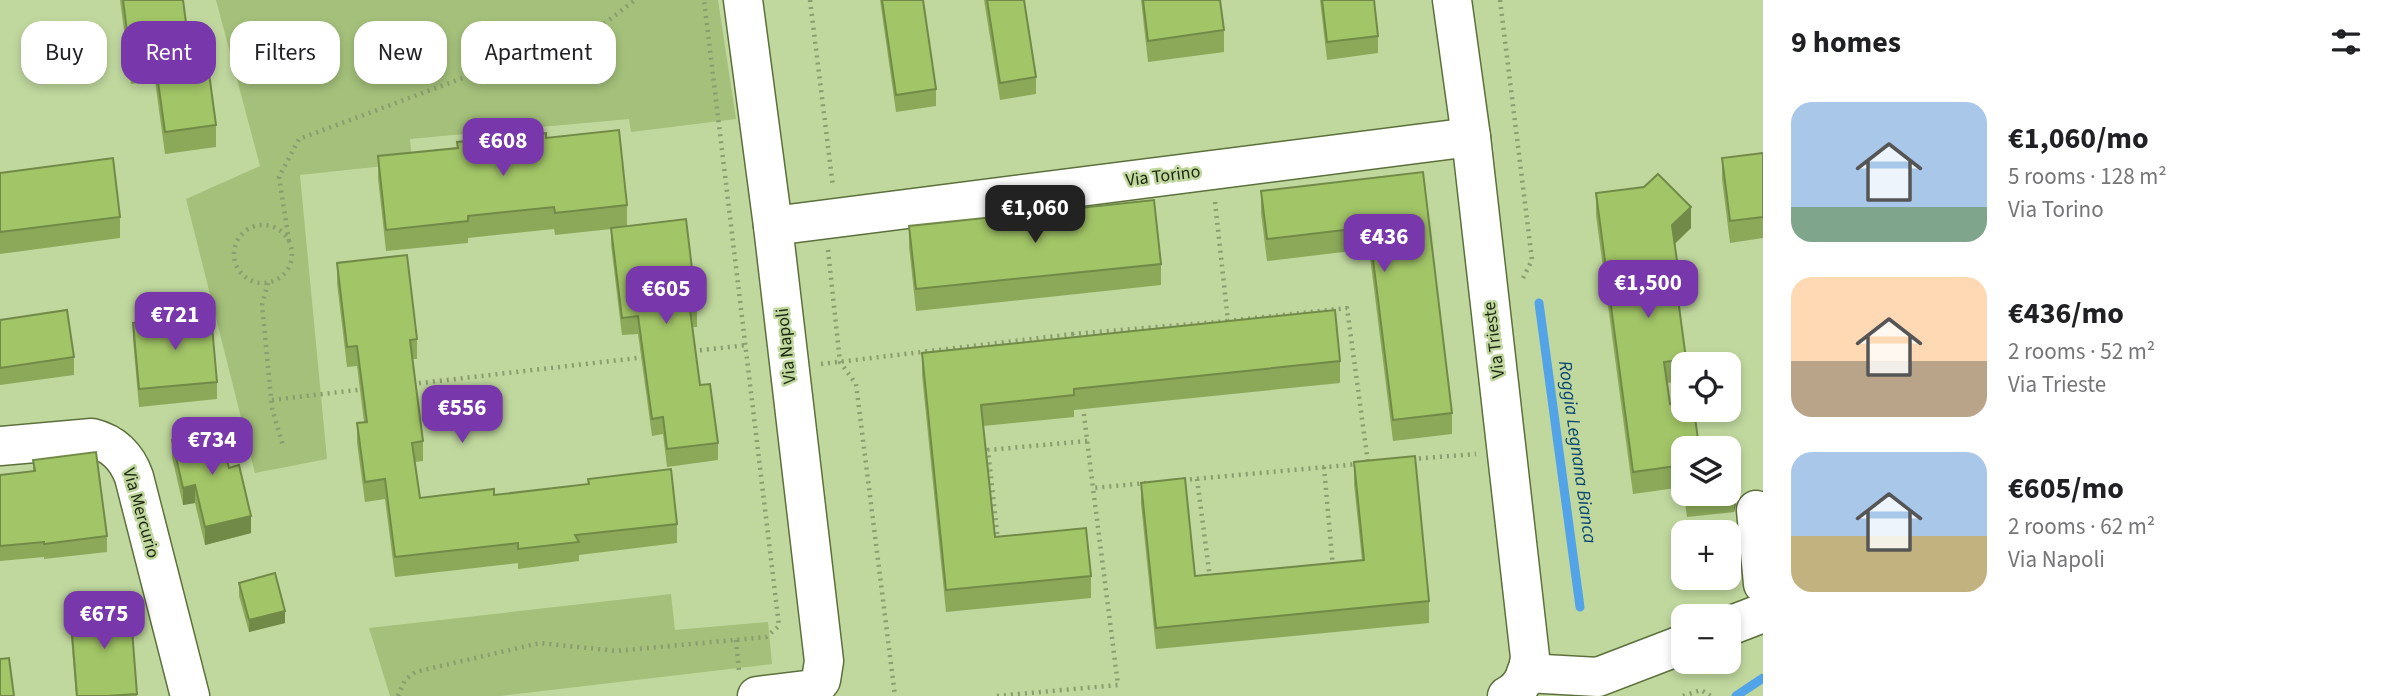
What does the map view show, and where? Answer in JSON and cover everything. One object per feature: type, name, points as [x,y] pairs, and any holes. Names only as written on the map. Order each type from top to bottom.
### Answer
[{"type":"street","name":"Via Napoli","points":[[743,0],[773,226],[824,661],[817,693]]},
{"type":"street","name":"Via Trieste","points":[[1452,0],[1471,137],[1530,657],[1520,686]]},
{"type":"street","name":"Via Torino","points":[[773,226],[1471,137]]},
{"type":"street","name":"Via Mercurio","points":[[0,446],[92,438],[112,446],[123,457],[134,477],[190,696]]},
{"type":"street","points":[[1756,510],[1763,584]]},
{"type":"street","points":[[1741,621],[1763,612]]},
{"type":"street","points":[[1520,686],[1598,677],[1671,649]]},
{"type":"street","points":[[757,696],[817,693]]},
{"type":"path","points":[[289,241],[284,232],[265,224],[255,225],[239,236],[233,256],[240,274],[249,280],[268,283],[277,280],[289,267],[292,258],[279,177],[299,139],[600,27],[635,0]]},
{"type":"path","points":[[398,696],[405,680],[415,672],[540,643],[617,652],[766,637],[776,631],[780,621],[704,0]]},
{"type":"path","points":[[810,0],[833,190],[824,219],[840,362],[856,384],[895,696]]},
{"type":"path","points":[[1211,170],[1228,321]]},
{"type":"path","points":[[268,283],[262,305],[272,400],[283,446]]},
{"type":"path","points":[[788,368],[1073,334],[1347,308],[1369,463],[1171,481]]},
{"type":"path","points":[[1073,334],[1075,348]]},
{"type":"path","points":[[692,351],[747,345]]},
{"type":"path","points":[[407,384],[651,356]]},
{"type":"path","points":[[272,400],[366,389]]},
{"type":"path","points":[[997,696],[1118,685],[1082,401]]},
{"type":"path","points":[[999,548],[988,450],[1087,441]]},
{"type":"path","points":[[1410,459],[1506,451]]},
{"type":"path","points":[[1324,467],[1334,576]]},
{"type":"path","points":[[1197,479],[1212,589]]},
{"type":"path","points":[[1093,488],[1158,482]]},
{"type":"path","points":[[1087,540],[1100,539]]},
{"type":"path","points":[[1683,696],[1702,690],[1711,696]]},
{"type":"green space","points":[[216,0],[718,0],[736,119],[631,132],[629,119],[410,139],[412,163],[300,175],[327,459],[255,473],[186,199],[260,166],[238,84],[340,84],[340,21],[230,21],[230,53]]},
{"type":"green space","points":[[671,594],[675,630],[768,622],[772,664],[500,696],[390,696],[369,628]]},
{"type":"building","points":[[123,0],[183,0],[186,21],[126,21]]},
{"type":"building","points":[[882,0],[923,0],[936,89],[896,95]]},
{"type":"building","points":[[987,0],[1024,0],[1036,77],[1000,83]]},
{"type":"building","points":[[1143,0],[1220,0],[1224,30],[1148,41]]},
{"type":"building","points":[[1322,0],[1374,0],[1378,36],[1327,42]]},
{"type":"building","points":[[158,84],[210,84],[216,125],[165,132]]},
{"type":"building","points":[[619,130],[627,205],[555,213],[554,207],[468,216],[468,221],[386,230],[378,156],[458,148],[457,142],[546,133],[546,138]]},
{"type":"building","points":[[1763,153],[1763,217],[1730,221],[1722,158]]},
{"type":"building","points":[[113,158],[120,217],[0,232],[0,173]]},
{"type":"building","points":[[1423,172],[1452,413],[1393,420],[1369,227],[1267,239],[1261,191]]},
{"type":"building","points":[[1658,174],[1691,207],[1672,225],[1677,261],[1673,261],[1685,352],[1671,352],[1671,361],[1664,362],[1671,404],[1671,422],[1696,422],[1698,436],[1671,436],[1671,467],[1633,472],[1596,193],[1644,187]]},
{"type":"building","points":[[1154,200],[1161,264],[916,289],[909,226]]},
{"type":"building","points":[[686,219],[697,310],[690,310],[700,385],[710,384],[718,443],[667,449],[663,417],[652,419],[638,316],[622,318],[611,228]]},
{"type":"building","points":[[407,255],[417,339],[410,340],[423,441],[412,443],[420,498],[494,489],[494,495],[589,484],[588,479],[671,469],[677,524],[575,535],[579,542],[518,549],[518,543],[395,557],[385,479],[365,482],[357,423],[367,422],[357,346],[347,347],[337,263]]},
{"type":"building","points":[[67,310],[74,357],[0,368],[0,320]]},
{"type":"building","points":[[1335,310],[1340,361],[1074,389],[1074,395],[981,405],[995,537],[1086,528],[1091,576],[946,590],[922,353]]},
{"type":"building","points":[[211,315],[217,382],[139,389],[133,323]]},
{"type":"building","points":[[219,428],[229,468],[239,465],[251,516],[205,527],[195,485],[183,488],[172,440]]},
{"type":"building","points":[[96,452],[107,536],[44,544],[0,546],[0,475],[35,471],[33,460]]},
{"type":"building","points":[[1415,456],[1429,601],[1156,628],[1141,483],[1185,478],[1195,576],[1364,560],[1354,462]]},
{"type":"building","points":[[275,573],[285,611],[249,620],[239,583]]},
{"type":"building","points":[[130,604],[137,694],[77,696],[70,608]]},
{"type":"building","points":[[9,658],[14,696],[0,696],[0,659]]},
{"type":"waterway","name":"Roggia Legnana Bianca","points":[[1539,303],[1580,607]]},
{"type":"waterway","points":[[1736,696],[1763,678]]}]
